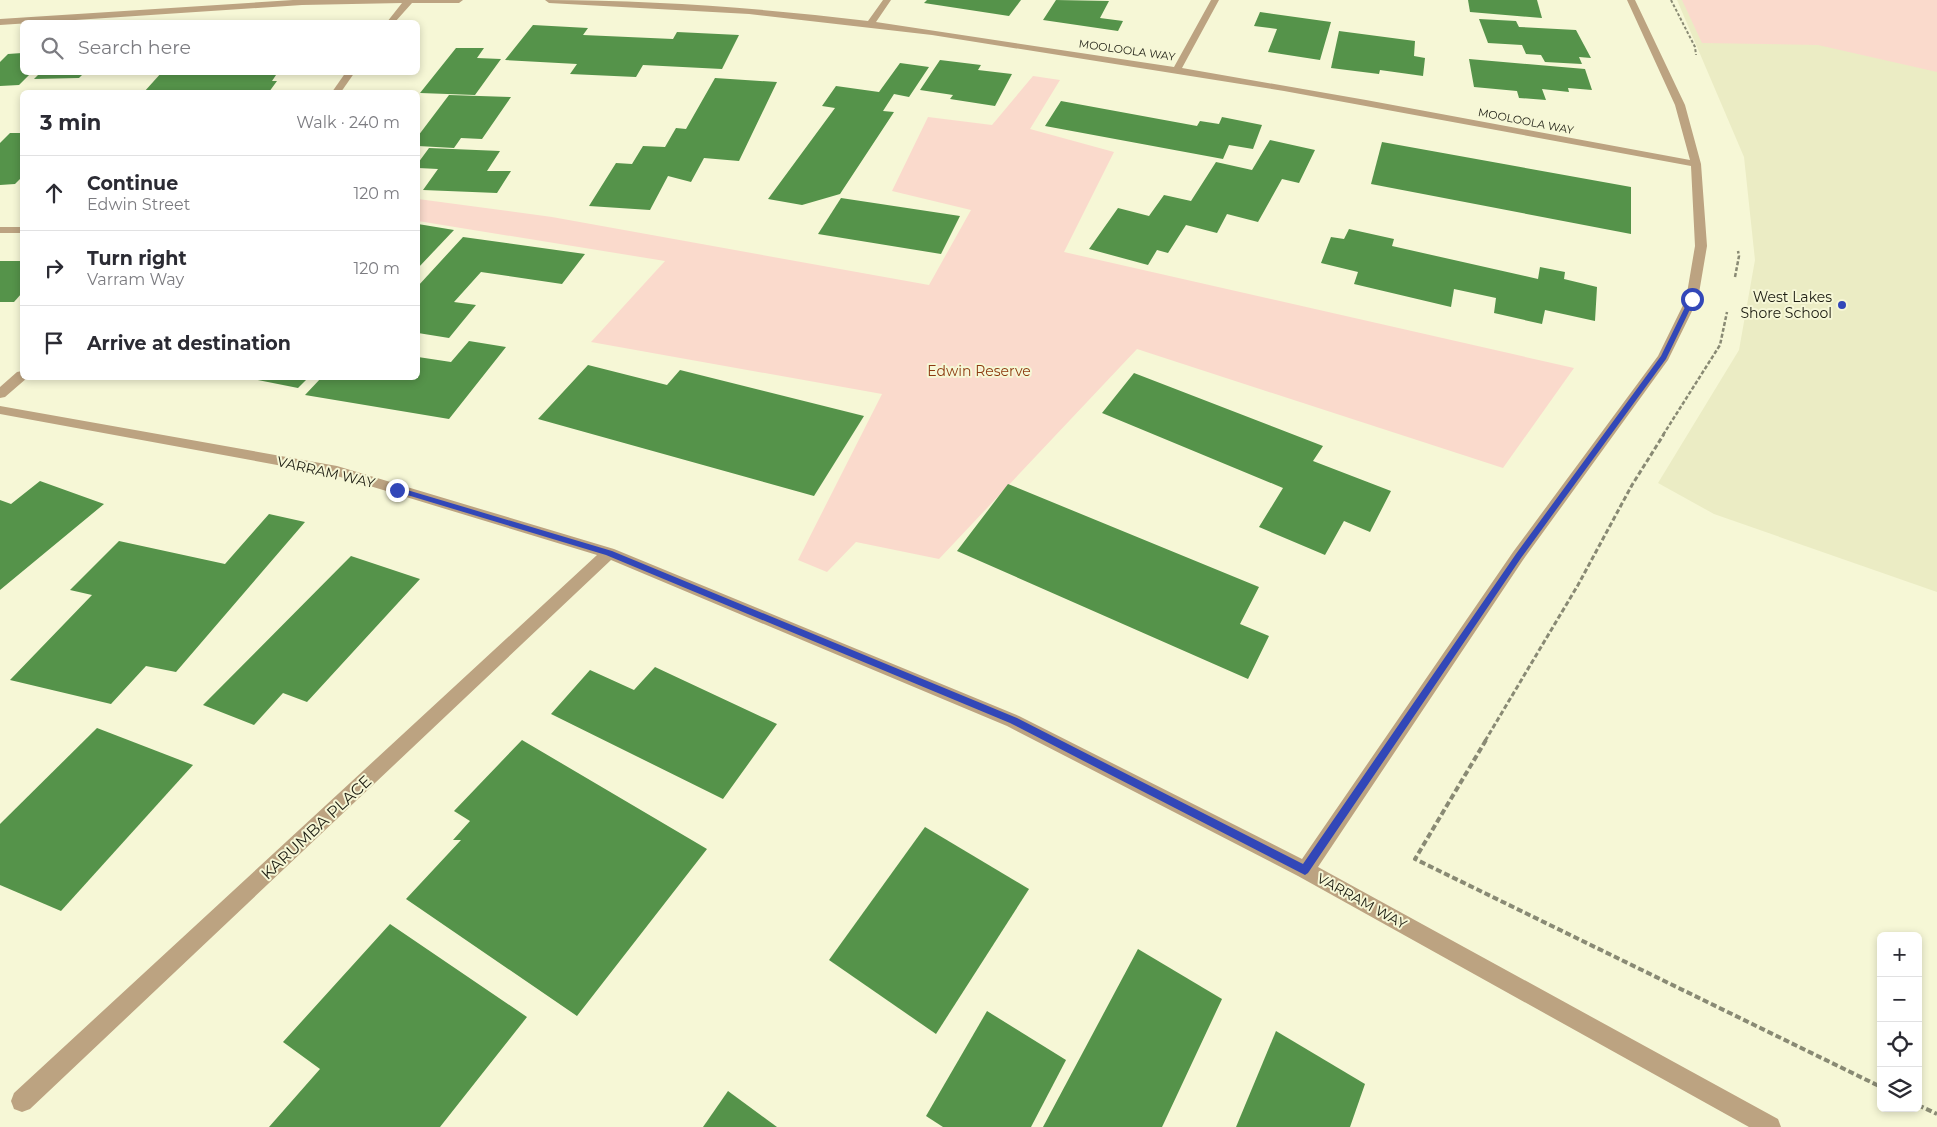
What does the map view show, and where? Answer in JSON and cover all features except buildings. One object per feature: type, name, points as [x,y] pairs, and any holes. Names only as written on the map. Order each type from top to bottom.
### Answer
[{"type":"street","points":[[169,10],[176,0]]},
{"type":"street","points":[[28,20],[302,2],[459,0]]},
{"type":"street","name":"MOOLOOLA WAY","points":[[549,0],[617,2],[754,11],[870,24],[1177,69],[1445,116],[1696,164]]},
{"type":"street","points":[[870,24],[887,0]]},
{"type":"street","points":[[1177,69],[1215,0]]},
{"type":"street","points":[[1305,870],[1518,556],[1664,357],[1692,299],[1701,246],[1696,164],[1680,105],[1631,0]]},
{"type":"street","points":[[393,20],[408,1]]},
{"type":"street","points":[[0,22],[20,21]]},
{"type":"street","points":[[338,90],[349,75]]},
{"type":"street","points":[[0,230],[20,230]]},
{"type":"street","points":[[0,394],[20,377]]},
{"type":"street","name":"VARRAM WAY","points":[[0,410],[337,472],[609,553],[1013,720],[1305,870],[1770,1127]]},
{"type":"street","name":"KARUMBA PLACE","points":[[22,1101],[609,553]]},
{"type":"path","points":[[1671,0],[1695,46],[1697,62]]},
{"type":"path","points":[[1733,283],[1739,256],[1738,247]]},
{"type":"path","points":[[1728,309],[1720,345],[1632,486],[1578,585],[1415,859],[1877,1085]]},
{"type":"path","points":[[1922,1107],[1937,1114]]},
{"type":"shaded area","name":"West Lakes Shore School","points":[[1677,0],[1937,0],[1937,592],[1714,514],[1658,483],[1739,350],[1755,260],[1744,157]]},
{"type":"green space","points":[[1682,0],[1937,0],[1937,72],[1818,45],[1702,43]]},
{"type":"green space","name":"Edwin Reserve","points":[[1033,76],[1060,80],[1030,129],[1114,152],[1064,252],[1574,368],[1503,468],[1137,349],[939,559],[856,542],[827,572],[798,560],[882,394],[591,342],[665,261],[420,221],[420,199],[552,217],[929,285],[971,210],[892,191],[928,117],[992,125]]},
{"type":"place","name":"West Lakes Shore School","points":[[1842,305]]},
{"type":"route","points":[[397,490],[609,553],[1013,720],[1305,870],[1518,556],[1664,357],[1692,299]]}]
